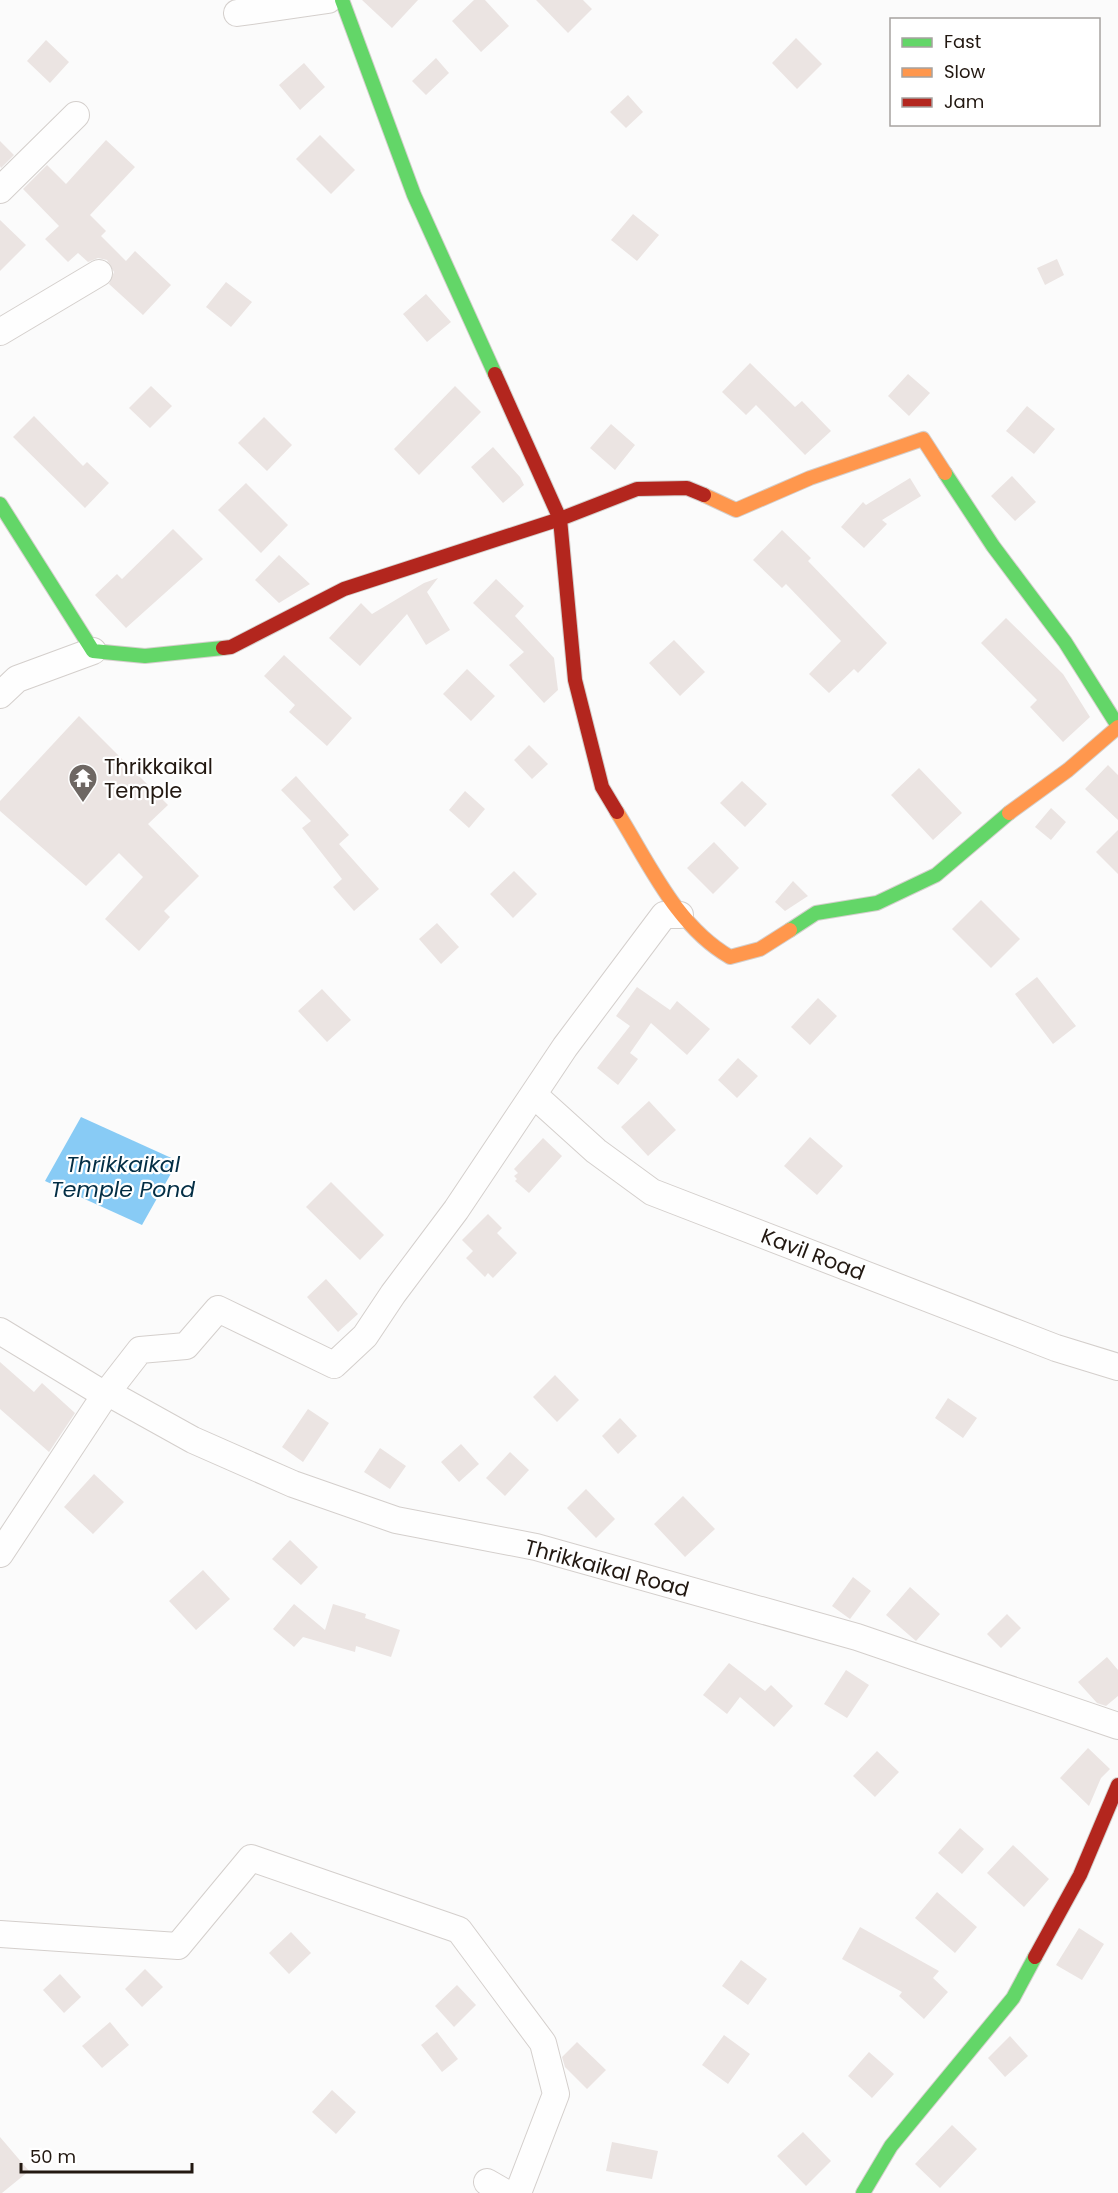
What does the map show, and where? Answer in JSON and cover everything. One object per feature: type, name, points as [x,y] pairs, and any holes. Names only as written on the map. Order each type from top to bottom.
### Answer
[{"type":"street","points":[[237,13],[328,0]]},
{"type":"street","points":[[0,694],[17,679],[93,651],[145,656],[231,647],[294,617],[344,589],[560,519],[637,489],[687,488],[735,510],[810,478],[923,439],[993,546],[1065,642],[1118,727],[1068,770],[1000,820],[936,875],[877,903],[816,913],[760,949],[730,957],[714,948],[680,915],[602,787],[574,680],[560,519],[414,195],[342,0]]},
{"type":"street","points":[[0,190],[76,115]]},
{"type":"street","points":[[0,332],[99,273]]},
{"type":"street","points":[[0,504],[93,651]]},
{"type":"street","points":[[0,1554],[105,1395],[140,1350],[186,1346],[218,1309],[334,1365],[365,1336],[534,1095],[565,1047],[664,915],[680,915]]},
{"type":"street","name":"Kavil Road","points":[[534,1095],[596,1151],[652,1192],[1056,1348],[1118,1367]]},
{"type":"street","name":"Thrikkaikal Road","points":[[0,1331],[105,1395],[112,1395],[194,1440],[293,1484],[396,1520],[536,1547],[846,1634],[1118,1726]]},
{"type":"street","points":[[863,2193],[891,2146],[1013,1998],[1080,1875],[1118,1785]]},
{"type":"street","points":[[0,1934],[178,1946],[251,1858],[459,1930],[543,2043],[556,2094],[518,2193]]},
{"type":"water","name":"Thrikkaikal Temple Pond","points":[[81,1117],[178,1161],[142,1225],[45,1181]]},
{"type":"building","points":[[362,0],[418,0],[392,28]]},
{"type":"building","points":[[474,0],[485,0],[509,26],[481,52],[452,21]]},
{"type":"building","points":[[536,0],[583,0],[592,9],[568,33]]},
{"type":"building","points":[[796,38],[822,64],[797,89],[772,63]]},
{"type":"building","points":[[46,40],[69,62],[50,83],[27,61]]},
{"type":"building","points":[[436,58],[449,73],[426,95],[412,81]]},
{"type":"building","points":[[304,63],[325,87],[300,110],[279,85]]},
{"type":"building","points":[[628,95],[643,112],[626,128],[610,112]]},
{"type":"building","points":[[320,135],[355,170],[331,194],[296,159]]},
{"type":"building","points":[[106,140],[135,167],[90,215],[106,231],[101,236],[126,261],[135,251],[171,285],[143,315],[109,284],[114,272],[107,260],[98,258],[88,262],[78,253],[68,262],[45,239],[59,226],[23,189],[47,165],[66,184]]},
{"type":"building","points":[[0,141],[14,155],[1,168],[0,166]]},
{"type":"building","points":[[633,214],[659,235],[637,261],[611,240]]},
{"type":"building","points":[[0,220],[26,245],[0,271]]},
{"type":"building","points":[[1057,259],[1064,275],[1045,285],[1037,268]]},
{"type":"building","points":[[226,282],[252,302],[231,327],[206,307]]},
{"type":"building","points":[[426,294],[451,322],[427,342],[403,314]]},
{"type":"building","points":[[750,363],[795,407],[802,401],[831,431],[805,455],[756,405],[746,415],[722,392]]},
{"type":"building","points":[[908,374],[930,393],[909,416],[888,396]]},
{"type":"building","points":[[151,386],[172,406],[150,428],[129,408]]},
{"type":"building","points":[[455,386],[481,412],[419,475],[394,449]]},
{"type":"building","points":[[1027,406],[1055,429],[1034,454],[1006,431]]},
{"type":"building","points":[[34,416],[83,466],[87,462],[109,483],[85,508],[13,437]]},
{"type":"building","points":[[264,417],[292,445],[267,471],[238,443]]},
{"type":"building","points":[[611,424],[635,445],[615,470],[590,448]]},
{"type":"building","points":[[493,447],[520,477],[524,485],[503,503],[471,467]]},
{"type":"building","points":[[1012,476],[1036,502],[1015,521],[991,496]]},
{"type":"building","points":[[910,478],[921,496],[882,520],[887,524],[864,548],[841,527],[863,502],[866,505]]},
{"type":"building","points":[[246,483],[288,525],[261,553],[218,510]]},
{"type":"building","points":[[173,529],[203,559],[126,628],[95,595],[117,574],[122,579]]},
{"type":"building","points":[[782,530],[811,558],[808,561],[887,643],[858,673],[854,669],[829,693],[809,674],[841,641],[786,584],[782,588],[753,560]]},
{"type":"building","points":[[279,555],[310,584],[279,603],[255,580]]},
{"type":"building","points":[[438,578],[427,592],[450,630],[426,645],[407,614],[360,666],[329,638],[361,603],[372,614],[424,583]]},
{"type":"building","points":[[496,579],[524,606],[515,616],[554,658],[558,690],[544,703],[509,665],[524,652],[473,603]]},
{"type":"building","points":[[1006,618],[1063,674],[1090,717],[1063,742],[1030,707],[1037,700],[981,643]]},
{"type":"building","points":[[674,640],[705,672],[680,696],[649,663]]},
{"type":"building","points":[[284,655],[352,718],[327,746],[289,712],[295,705],[264,676]]},
{"type":"building","points":[[467,669],[495,696],[471,721],[443,694]]},
{"type":"building","name":"Thrikkaikal Temple","points":[[79,716],[168,805],[148,824],[199,876],[164,911],[170,917],[139,951],[105,919],[143,877],[119,853],[86,886],[0,811],[0,801]]},
{"type":"building","points":[[529,745],[548,764],[532,779],[514,760]]},
{"type":"building","points":[[1108,765],[1118,775],[1118,820],[1085,789]]},
{"type":"building","points":[[919,768],[962,813],[933,840],[891,795]]},
{"type":"building","points":[[296,776],[349,835],[339,844],[379,889],[354,911],[333,887],[342,879],[302,828],[311,821],[281,790]]},
{"type":"building","points":[[742,781],[767,804],[745,827],[720,803]]},
{"type":"building","points":[[465,791],[485,809],[469,828],[449,810]]},
{"type":"building","points":[[1051,808],[1066,822],[1051,840],[1035,827]]},
{"type":"building","points":[[1118,830],[1118,874],[1096,852]]},
{"type":"building","points":[[714,842],[739,868],[713,894],[687,868]]},
{"type":"building","points":[[514,871],[537,894],[513,918],[490,894]]},
{"type":"building","points":[[793,881],[808,896],[785,911],[775,902]]},
{"type":"building","points":[[981,900],[1020,939],[991,968],[952,929]]},
{"type":"building","points":[[437,923],[459,947],[441,964],[419,939]]},
{"type":"building","points":[[1037,977],[1076,1026],[1053,1044],[1015,994]]},
{"type":"building","points":[[637,987],[670,1010],[677,1001],[710,1029],[687,1055],[651,1023],[630,1053],[638,1059],[618,1085],[597,1068],[630,1026],[616,1016]]},
{"type":"building","points":[[322,989],[351,1020],[327,1042],[298,1011]]},
{"type":"building","points":[[818,998],[837,1016],[810,1045],[791,1027]]},
{"type":"building","points":[[738,1058],[758,1076],[737,1098],[718,1080]]},
{"type":"building","points":[[649,1101],[676,1130],[648,1156],[621,1127]]},
{"type":"building","points":[[810,1137],[843,1166],[817,1195],[784,1166]]},
{"type":"building","points":[[543,1138],[562,1156],[529,1193],[515,1181],[517,1179],[514,1176],[518,1173],[514,1169]]},
{"type":"building","points":[[331,1182],[384,1235],[360,1260],[306,1207]]},
{"type":"building","points":[[488,1214],[502,1228],[497,1233],[517,1253],[493,1278],[488,1273],[485,1277],[466,1258],[473,1251],[462,1240]]},
{"type":"building","points":[[326,1279],[358,1314],[338,1332],[307,1297]]},
{"type":"building","points":[[0,1362],[34,1392],[42,1383],[75,1413],[49,1452],[0,1409]]},
{"type":"building","points":[[555,1375],[579,1400],[557,1422],[533,1397]]},
{"type":"building","points":[[948,1398],[977,1418],[963,1438],[935,1418]]},
{"type":"building","points":[[308,1409],[329,1423],[303,1462],[282,1447]]},
{"type":"building","points":[[620,1418],[637,1436],[618,1454],[602,1436]]},
{"type":"building","points":[[461,1444],[479,1464],[459,1482],[441,1462]]},
{"type":"building","points":[[380,1448],[406,1466],[390,1489],[364,1472]]},
{"type":"building","points":[[510,1452],[529,1470],[505,1496],[486,1478]]},
{"type":"building","points":[[94,1474],[124,1502],[93,1534],[64,1507]]},
{"type":"building","points":[[586,1489],[615,1519],[596,1538],[567,1508]]},
{"type":"building","points":[[683,1496],[715,1529],[685,1557],[654,1524]]},
{"type":"building","points":[[290,1540],[318,1567],[301,1585],[272,1559]]},
{"type":"building","points":[[203,1570],[230,1599],[196,1630],[169,1601]]},
{"type":"building","points":[[853,1577],[871,1591],[850,1619],[832,1606]]},
{"type":"building","points":[[910,1587],[940,1614],[916,1641],[886,1615]]},
{"type":"building","points":[[294,1604],[325,1630],[333,1604],[366,1614],[365,1618],[400,1630],[391,1657],[356,1646],[355,1652],[303,1637],[294,1647],[273,1629]]},
{"type":"building","points":[[1007,1614],[1021,1628],[1001,1648],[987,1634]]},
{"type":"building","points":[[1107,1657],[1118,1670],[1118,1696],[1106,1706],[1097,1703],[1078,1682]]},
{"type":"building","points":[[729,1663],[765,1691],[771,1685],[793,1706],[774,1727],[740,1697],[727,1714],[703,1695]]},
{"type":"building","points":[[846,1670],[869,1685],[847,1718],[824,1704]]},
{"type":"building","points":[[1088,1748],[1110,1769],[1101,1778],[1089,1806],[1060,1778]]},
{"type":"building","points":[[877,1751],[899,1772],[875,1797],[853,1776]]},
{"type":"building","points":[[960,1828],[984,1849],[962,1874],[938,1853]]},
{"type":"building","points":[[1013,1845],[1049,1879],[1024,1907],[987,1873]]},
{"type":"building","points":[[937,1892],[977,1927],[955,1953],[915,1918]]},
{"type":"building","points":[[860,1927],[939,1971],[933,1978],[948,1992],[924,2019],[899,1996],[902,1992],[842,1959]]},
{"type":"building","points":[[1079,1928],[1104,1944],[1082,1980],[1056,1965]]},
{"type":"building","points":[[291,1932],[311,1953],[289,1974],[269,1953]]},
{"type":"building","points":[[741,1960],[767,1979],[748,2005],[722,1986]]},
{"type":"building","points":[[145,1969],[163,1987],[142,2007],[125,1989]]},
{"type":"building","points":[[60,1974],[81,1997],[64,2013],[43,1990]]},
{"type":"building","points":[[457,1985],[476,2005],[454,2027],[435,2006]]},
{"type":"building","points":[[110,2022],[129,2045],[102,2068],[82,2046]]},
{"type":"building","points":[[437,2032],[458,2059],[442,2072],[421,2045]]},
{"type":"building","points":[[724,2035],[750,2054],[728,2084],[702,2065]]},
{"type":"building","points":[[1010,2036],[1028,2056],[1005,2077],[988,2058]]},
{"type":"building","points":[[577,2042],[606,2070],[587,2089],[565,2067],[562,2057]]},
{"type":"building","points":[[869,2052],[894,2074],[872,2098],[848,2076]]},
{"type":"building","points":[[332,2090],[356,2112],[336,2134],[312,2112]]},
{"type":"building","points":[[952,2125],[977,2149],[940,2188],[915,2164]]},
{"type":"building","points":[[803,2132],[831,2161],[806,2186],[777,2156]]},
{"type":"building","points":[[0,2137],[29,2171],[2,2193],[0,2193]]},
{"type":"building","points":[[612,2142],[658,2151],[652,2179],[606,2171]]},
{"type":"traffic: fast","points":[[342,0],[414,195],[495,374]]},
{"type":"traffic: fast","points":[[945,473],[993,546],[1065,642],[1118,726]]},
{"type":"traffic: fast","points":[[0,504],[93,651],[145,656],[223,648]]},
{"type":"traffic: fast","points":[[790,930],[816,913],[877,903],[936,875],[1009,813]]},
{"type":"traffic: fast","points":[[863,2193],[891,2146],[1013,1998],[1035,1957]]},
{"type":"traffic: slow","points":[[704,495],[736,510],[810,478],[923,439],[945,473]]},
{"type":"traffic: slow","points":[[1009,813],[1068,770],[1118,727]]},
{"type":"traffic: slow","points":[[617,812],[679,911],[711,944],[730,957],[760,949],[790,930]]},
{"type":"traffic: jam","points":[[495,374],[560,519],[575,680],[602,787],[617,812]]},
{"type":"traffic: jam","points":[[223,648],[231,647],[344,589],[560,519],[637,489],[687,488],[704,495]]},
{"type":"traffic: jam","points":[[1035,1957],[1080,1875],[1118,1785]]},
{"type":"place","name":"Thrikkaikal Temple","points":[[83,804]]}]
